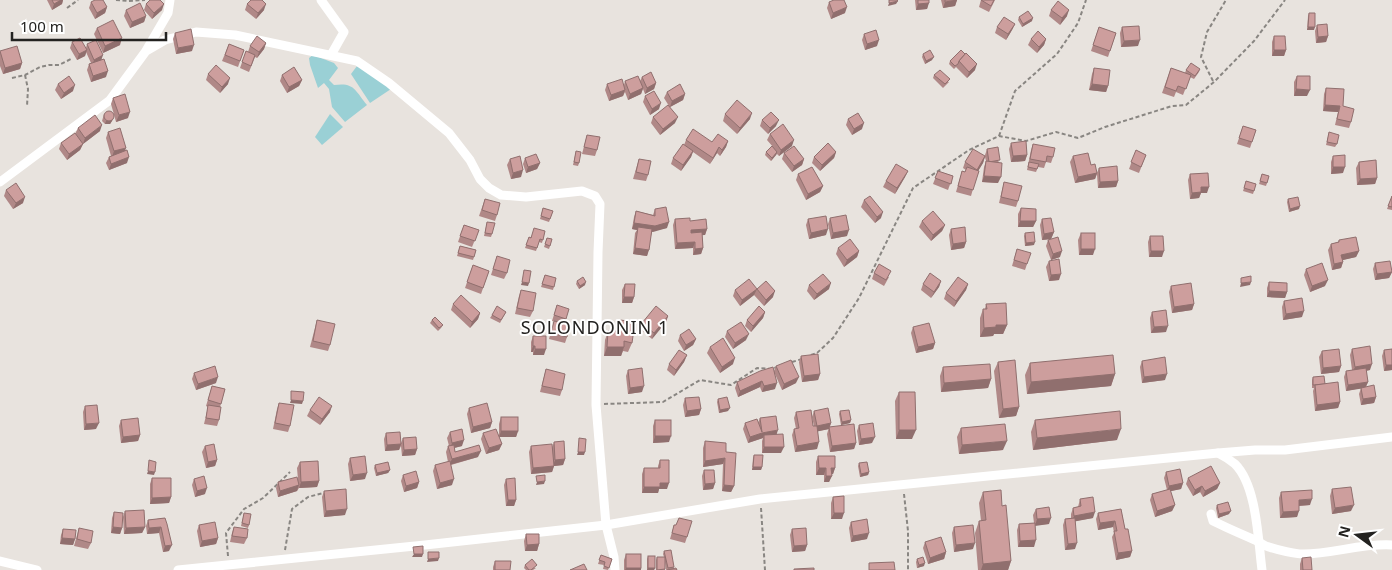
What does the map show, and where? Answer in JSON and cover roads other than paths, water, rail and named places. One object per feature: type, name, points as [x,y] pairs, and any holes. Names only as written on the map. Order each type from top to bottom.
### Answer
[{"type":"street","points":[[0,182],[110,100],[146,52],[168,13],[170,0]]},
{"type":"street","points":[[321,0],[344,32],[332,55]]},
{"type":"street","points":[[146,52],[165,40],[196,32],[235,35],[357,61],[389,83],[449,133],[470,160],[480,179],[489,188],[501,195],[526,197],[582,191],[595,196],[600,204],[596,405],[606,525],[614,557],[615,570]]},
{"type":"street","points":[[178,570],[426,546],[606,525],[760,498],[1218,453],[1285,450],[1392,437]]},
{"type":"street","points":[[1218,453],[1236,465],[1245,479],[1253,499],[1262,570]]},
{"type":"street","points":[[1210,514],[1213,521],[1268,547],[1301,554],[1326,553],[1381,544],[1392,545]]},
{"type":"street","points":[[0,561],[38,570]]},
{"type":"water","points":[[313,55],[334,63],[338,68],[329,80],[334,85],[341,84],[354,88],[367,105],[345,122],[332,107],[329,89],[324,83],[318,88],[310,65],[309,58]]},
{"type":"water","points":[[357,66],[384,81],[391,89],[370,103],[351,74]]},
{"type":"water","points":[[330,114],[343,127],[322,145],[315,137]]},
{"type":"district","name":"SOLONDONIN 1","points":[[595,327]]}]
